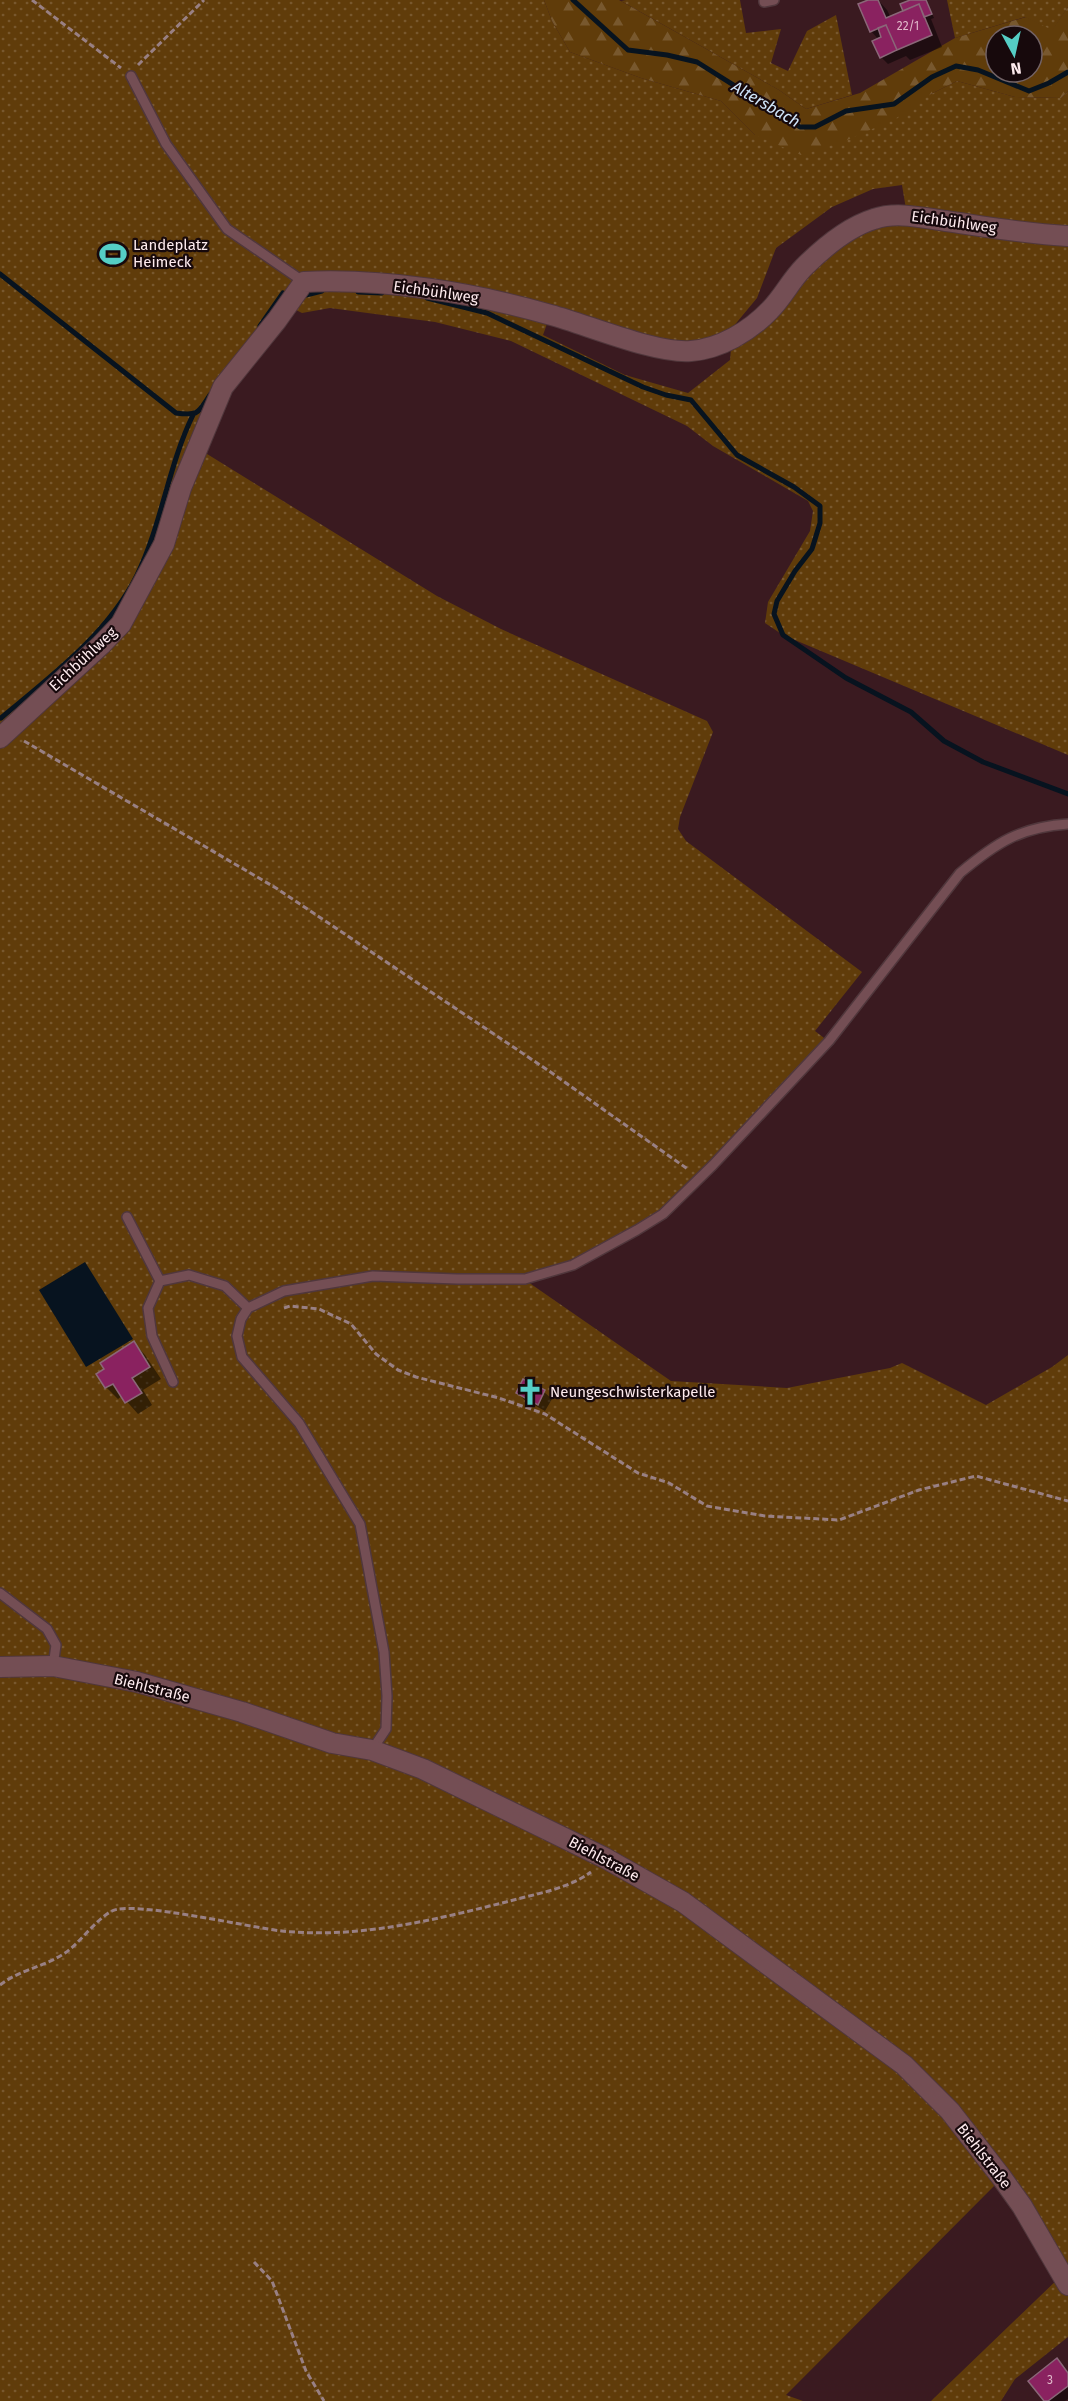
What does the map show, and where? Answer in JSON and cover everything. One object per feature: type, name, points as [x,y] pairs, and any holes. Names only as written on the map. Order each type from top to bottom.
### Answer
[{"type":"street","name":"Eichbühlweg","points":[[2,733],[101,645],[121,624],[164,544],[181,488],[223,387],[277,320],[304,282],[327,281],[440,291],[501,302],[656,347],[688,352],[707,350],[728,342],[770,311],[802,268],[834,240],[875,218],[906,215],[1041,235],[1068,236]]},
{"type":"street","name":"Biehlstraße","points":[[0,1667],[52,1666],[137,1682],[242,1712],[332,1743],[372,1750],[423,1770],[605,1858],[683,1902],[904,2065],[950,2111],[1002,2178],[1022,2206],[1068,2286]]},
{"type":"lane","points":[[764,0],[764,2],[774,0]]},
{"type":"lane","points":[[131,76],[166,144],[227,229],[304,282]]},
{"type":"lane","points":[[372,1750],[386,1729],[387,1696],[384,1652],[360,1524],[299,1423],[242,1357],[237,1336],[240,1319],[248,1308],[284,1292],[373,1276],[525,1279],[573,1265],[613,1245],[663,1214],[713,1165],[829,1041],[960,873],[984,853],[1012,835],[1049,825],[1068,824]]},
{"type":"lane","points":[[127,1217],[160,1281]]},
{"type":"lane","points":[[160,1281],[189,1275],[225,1286],[248,1308]]},
{"type":"lane","points":[[160,1281],[148,1308],[152,1336],[173,1382]]},
{"type":"lane","points":[[0,1593],[47,1629],[56,1645],[52,1666]]},
{"type":"path","points":[[32,0],[131,76],[141,60],[204,0]]},
{"type":"path","points":[[2,733],[276,888],[549,1071],[699,1177]]},
{"type":"path","points":[[280,1309],[290,1306],[319,1309],[330,1314],[351,1324],[376,1354],[398,1370],[416,1377],[500,1398],[545,1414],[638,1473],[669,1483],[707,1506],[765,1515],[839,1520],[919,1490],[976,1476],[1068,1501]]},
{"type":"path","points":[[0,1985],[12,1976],[38,1968],[65,1953],[112,1910],[137,1908],[283,1931],[349,1932],[444,1917],[560,1888],[589,1874],[605,1858]]},
{"type":"path","points":[[254,2262],[272,2281],[306,2371],[324,2401]]},
{"type":"green space","points":[[0,0],[544,0],[552,21],[570,52],[641,78],[721,101],[755,135],[931,94],[957,81],[1015,97],[1061,98],[1068,91],[1068,755],[783,635],[765,623],[768,602],[810,531],[813,511],[808,501],[713,446],[687,426],[511,341],[435,322],[330,308],[302,313],[290,307],[225,388],[199,449],[437,596],[501,629],[707,721],[713,732],[680,817],[678,829],[686,841],[862,972],[815,1031],[828,1041],[661,1212],[571,1262],[522,1274],[373,1272],[283,1289],[249,1302],[228,1284],[250,1312],[285,1294],[373,1279],[456,1284],[528,1282],[671,1381],[787,1388],[890,1368],[902,1363],[986,1405],[1052,1367],[1068,1355],[1068,2337],[1015,2379],[1001,2401],[931,2401],[1062,2275],[1002,2178],[786,2395],[803,2401],[0,2401],[0,1674],[49,1673],[136,1688],[373,1757],[388,1729],[390,1696],[363,1523],[297,1424],[358,1525],[381,1652],[384,1696],[383,1729],[372,1750],[134,1675],[0,1660],[0,743],[14,731],[0,724]],"holes":[[[902,185],[906,209],[796,264],[769,300],[728,333],[757,298],[776,248],[832,207],[873,189]],[[548,321],[714,353],[731,349],[730,360],[688,393],[625,375],[543,335]]]},
{"type":"green space","points":[[544,0],[619,0],[779,90],[806,109],[860,93],[955,38],[984,29],[984,84],[1044,84],[1044,26],[1052,30],[1068,7],[1068,91],[1061,98],[1015,97],[957,81],[931,94],[895,119],[847,140],[801,155],[755,135],[721,101],[641,78],[570,52],[552,21]]},
{"type":"green space","points":[[740,0],[746,33],[781,29],[771,63],[788,71],[807,31],[836,15],[852,95],[806,109],[779,90],[621,1]]},
{"type":"green space","points":[[947,0],[1068,0],[1068,7],[1052,31],[1044,27],[1044,24],[1038,24],[1025,17],[1002,24],[984,24],[984,29],[955,38]]},
{"type":"green space","points":[[1026,17],[1040,24],[1002,24]]},
{"type":"water","points":[[85,1262],[133,1339],[86,1367],[39,1290]]},
{"type":"building","points":[[868,0],[878,0],[886,18],[919,4],[932,35],[897,50],[886,25],[870,32],[858,4]]},
{"type":"building","points":[[910,0],[926,0],[932,14],[924,17],[919,4],[903,11],[900,4]]},
{"type":"building","points":[[886,25],[897,50],[880,58],[872,41],[881,37],[878,28]]},
{"type":"building","points":[[134,1341],[150,1367],[132,1378],[142,1393],[125,1403],[113,1384],[105,1388],[96,1374],[104,1369],[100,1363]]},
{"type":"building","name":"Neungeschwisterkapelle","points":[[523,1379],[545,1390],[538,1405],[516,1393]]},
{"type":"building","points":[[1057,2358],[1068,2373],[1068,2386],[1048,2401],[1044,2401],[1028,2381]]},
{"type":"waterway","name":"Altersbach","points":[[573,0],[628,50],[697,62],[800,127],[815,127],[846,111],[894,104],[932,77],[956,66],[978,70],[1029,91],[1068,72]]},
{"type":"waterway","points":[[0,274],[176,413],[197,412],[210,395]]},
{"type":"waterway","points":[[306,295],[322,291]]},
{"type":"waterway","points":[[358,292],[382,293]]},
{"type":"waterway","points":[[260,326],[283,293]]},
{"type":"waterway","points":[[427,298],[487,313],[643,387],[691,400],[737,455],[794,487],[820,506],[820,523],[812,549],[795,571],[777,601],[774,614],[783,635],[846,678],[911,712],[944,741],[983,762],[1068,794]]},
{"type":"waterway","points":[[1,718],[76,653],[94,635],[125,596],[146,556],[177,454],[193,415]]},
{"type":"place","name":"Landeplatz Heimeck","points":[[113,254]]},
{"type":"place","name":"Neungeschwisterkapelle","points":[[530,1392]]}]
